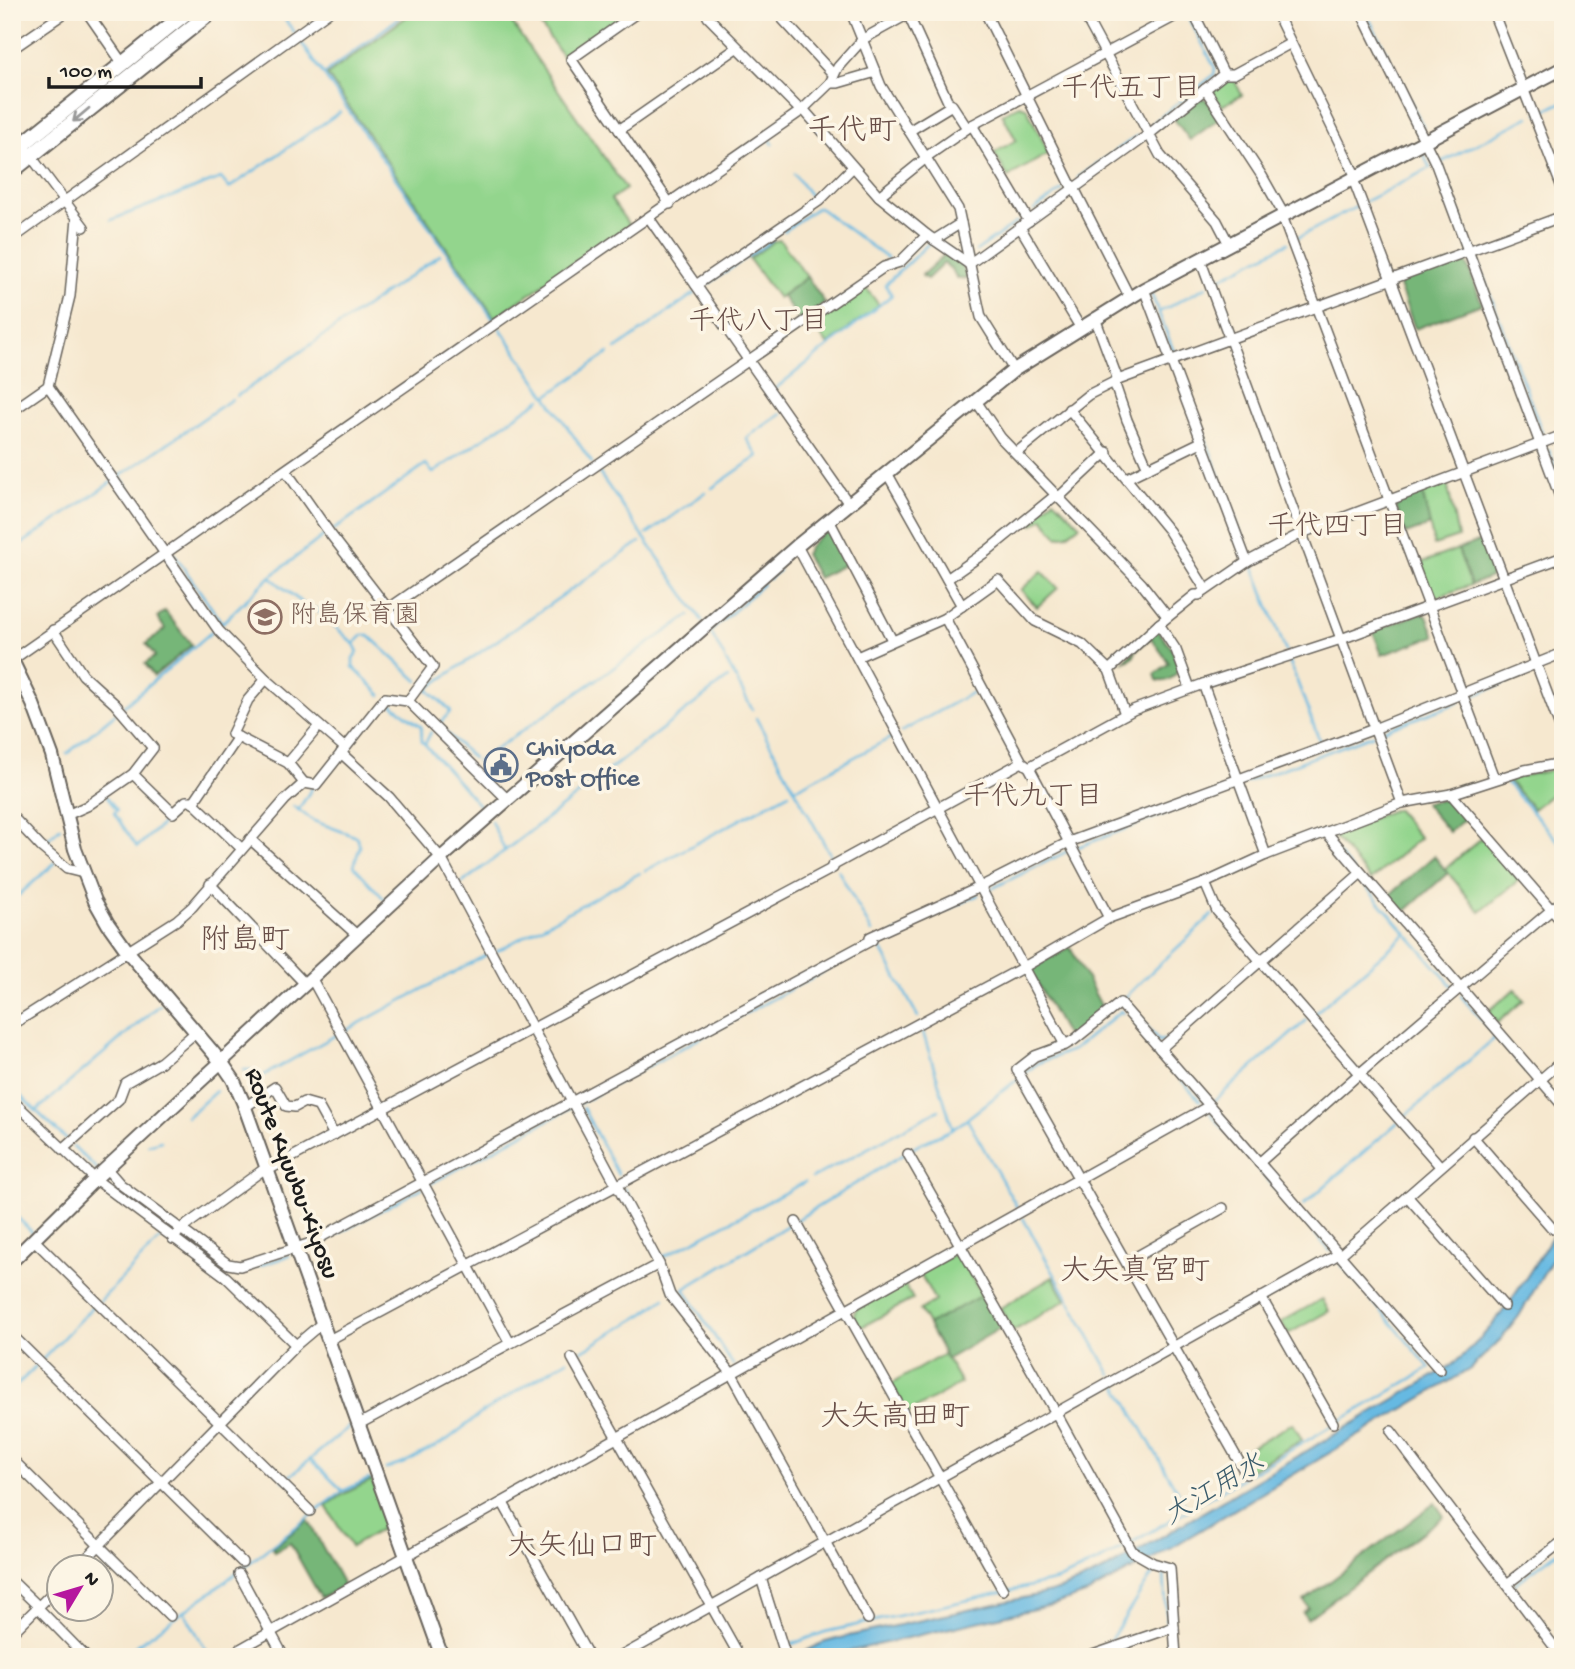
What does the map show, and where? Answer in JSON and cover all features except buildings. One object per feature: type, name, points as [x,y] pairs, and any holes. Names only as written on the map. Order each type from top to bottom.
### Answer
[{"type":"main road","points":[[12,171],[22,151],[187,12]]},
{"type":"main road","points":[[22,151],[211,12]]},
{"type":"street","points":[[12,49],[66,12]]},
{"type":"street","points":[[87,12],[123,64]]},
{"type":"street","points":[[12,239],[328,12]]},
{"type":"street","points":[[638,12],[571,59],[670,204]]},
{"type":"street","points":[[710,12],[708,17],[802,110],[879,196],[969,264]]},
{"type":"street","points":[[776,12],[838,83],[876,72]]},
{"type":"street","points":[[851,12],[881,86],[958,209],[985,325],[1014,370]]},
{"type":"street","points":[[985,12],[1130,298]]},
{"type":"street","points":[[1083,12],[1160,155],[1217,221],[1229,244]]},
{"type":"street","points":[[879,196],[969,127],[1183,12]]},
{"type":"street","points":[[1193,12],[1224,74]]},
{"type":"street","points":[[1276,12],[1354,178],[1563,735]]},
{"type":"street","points":[[1361,12],[1424,141],[1563,505]]},
{"type":"street","points":[[1493,12],[1563,190]]},
{"type":"street","points":[[12,660],[802,110],[832,79],[838,66],[863,39],[910,13],[950,106]]},
{"type":"street","points":[[969,264],[1148,135],[1224,74],[1234,74],[1291,43]]},
{"type":"street","points":[[619,130],[737,48]]},
{"type":"street","points":[[12,1261],[100,1173],[441,858],[797,546],[1014,370],[1144,289],[1563,68]]},
{"type":"street","points":[[1205,89],[1262,176],[1283,216],[1494,778]]},
{"type":"street","points":[[909,131],[952,104],[1029,221]]},
{"type":"street","points":[[12,131],[22,151],[84,228]]},
{"type":"street","points":[[696,285],[819,201],[853,167]]},
{"type":"street","points":[[1016,453],[1087,395],[1116,381],[1563,216]]},
{"type":"street","points":[[12,411],[48,386],[69,296],[77,218]]},
{"type":"street","points":[[649,218],[849,504]]},
{"type":"street","points":[[388,609],[884,267],[900,262],[930,237],[961,223]]},
{"type":"street","points":[[1020,228],[1080,327]]},
{"type":"street","points":[[1200,259],[1402,803]]},
{"type":"street","points":[[1144,289],[1247,562]]},
{"type":"street","points":[[1095,318],[1148,468]]},
{"type":"street","points":[[48,386],[219,631],[389,797],[441,858],[659,1264],[670,1295],[732,1374],[868,1619]]},
{"type":"street","points":[[976,401],[1001,438],[1142,584],[1167,616]]},
{"type":"street","points":[[1069,409],[1170,531],[1206,590]]},
{"type":"street","points":[[1110,670],[1167,616],[1195,595],[1247,562],[1302,533],[1563,435]]},
{"type":"street","points":[[1127,478],[1201,442]]},
{"type":"street","points":[[947,579],[1058,496],[1107,453]]},
{"type":"street","points":[[286,471],[331,535],[433,667],[408,701]]},
{"type":"street","points":[[887,473],[962,606]]},
{"type":"street","points":[[829,520],[892,640]]},
{"type":"street","points":[[797,546],[1065,1045]]},
{"type":"street","points":[[177,1234],[267,1169],[533,1029],[938,808],[1125,714],[1190,688],[1341,639],[1563,557]]},
{"type":"street","points":[[856,657],[945,618],[998,580],[1035,621],[1082,644],[1110,670],[1125,714]]},
{"type":"street","points":[[945,618],[1109,918]]},
{"type":"street","points":[[1159,624],[1176,650],[1190,688]]},
{"type":"street","points":[[53,630],[83,675],[115,704],[153,748],[133,774],[86,806],[67,815]]},
{"type":"street","points":[[12,1100],[177,1234],[233,1266],[240,1266],[307,1244],[424,1185],[871,939],[1069,842],[1374,729],[1563,653]]},
{"type":"street","name":"Route Kyuubu-Kiyosu","points":[[12,660],[52,755],[83,873],[108,924],[233,1079],[442,1657]]},
{"type":"street","points":[[266,678],[248,700],[232,734],[288,763],[304,783],[316,785],[385,698],[408,701],[508,800]]},
{"type":"street","points":[[1203,684],[1266,855]]},
{"type":"street","points":[[288,763],[319,726]]},
{"type":"street","points":[[193,803],[238,737]]},
{"type":"street","points":[[329,1340],[1024,967],[1109,918],[1205,883],[1266,855],[1402,803],[1451,794],[1494,778],[1563,763]]},
{"type":"street","points":[[133,774],[173,813],[186,801],[193,803],[242,849]]},
{"type":"street","points":[[12,1025],[177,920],[304,783]]},
{"type":"street","points":[[1451,794],[1563,923]]},
{"type":"street","points":[[12,816],[41,847],[67,869],[83,873]]},
{"type":"street","points":[[1326,832],[1563,1106]]},
{"type":"street","points":[[250,839],[358,936]]},
{"type":"street","points":[[1160,1049],[1362,873]]},
{"type":"street","points":[[1205,883],[1217,911],[1440,1166]]},
{"type":"street","points":[[210,884],[309,982],[384,1109],[510,1343]]},
{"type":"street","points":[[1259,1163],[1563,900]]},
{"type":"street","points":[[1246,1474],[1017,1070],[1035,1056],[1074,1040],[1120,1003],[1440,1370]]},
{"type":"street","points":[[68,1145],[119,1099],[125,1083],[161,1062],[196,1032]]},
{"type":"street","points":[[620,1657],[1339,1254],[1563,1060]]},
{"type":"street","points":[[245,1107],[275,1087],[286,1106],[295,1107],[304,1101],[318,1106],[334,1135]]},
{"type":"street","points":[[226,1657],[1209,1106]]},
{"type":"street","points":[[1473,1138],[1552,1228]]},
{"type":"street","points":[[908,1154],[1134,1552],[1150,1562],[1170,1568],[1176,1657]]},
{"type":"street","points":[[100,1173],[120,1184],[177,1234],[296,1345]]},
{"type":"street","points":[[1407,1196],[1504,1306]]},
{"type":"street","points":[[1126,1262],[1223,1208]]},
{"type":"street","points":[[796,1222],[1003,1590]]},
{"type":"street","points":[[34,1240],[310,1511]]},
{"type":"street","points":[[359,1424],[659,1264]]},
{"type":"street","points":[[1261,1297],[1332,1423]]},
{"type":"street","points":[[90,1554],[296,1345],[322,1323]]},
{"type":"street","points":[[12,1335],[242,1563]]},
{"type":"street","points":[[572,1358],[740,1657]]},
{"type":"street","points":[[1391,1431],[1562,1657]]},
{"type":"street","points":[[12,1459],[170,1616]]},
{"type":"street","points":[[503,1503],[589,1657]]},
{"type":"street","points":[[1507,1584],[1563,1541]]},
{"type":"street","points":[[239,1574],[284,1657]]},
{"type":"street","points":[[761,1578],[786,1657]]},
{"type":"street","points":[[12,1581],[86,1657]]},
{"type":"street","points":[[12,1633],[46,1599]]},
{"type":"street","points":[[1087,1657],[1174,1627]]},
{"type":"green space","points":[[413,12],[509,12],[508,17],[626,189],[611,199],[629,225],[495,318],[327,75]]},
{"type":"green space","points":[[560,12],[630,12],[564,58],[541,26]]},
{"type":"green space","points":[[1233,77],[1242,95],[1222,106],[1213,94],[1215,87]]},
{"type":"green space","points":[[1200,98],[1206,99],[1219,119],[1190,140],[1174,119]]},
{"type":"green space","points":[[1019,105],[1026,107],[1049,153],[1008,177],[994,153],[1016,140],[1002,114]]},
{"type":"green space","points":[[780,240],[807,277],[778,298],[749,259],[774,241]]},
{"type":"green space","points":[[945,254],[959,263],[967,279],[957,279],[944,263],[927,279],[923,277],[922,275]]},
{"type":"green space","points":[[1461,259],[1466,261],[1482,304],[1415,329],[1399,286],[1402,280]]},
{"type":"green space","points":[[807,277],[825,303],[800,321],[782,296]]},
{"type":"green space","points":[[864,285],[879,305],[828,345],[811,322]]},
{"type":"green space","points":[[1447,482],[1458,537],[1434,545],[1422,492]]},
{"type":"green space","points":[[1422,492],[1430,525],[1406,534],[1396,507],[1399,500]]},
{"type":"green space","points":[[1054,499],[1080,525],[1067,535],[1058,537],[1043,518],[1033,525],[1030,520]]},
{"type":"green space","points":[[831,530],[848,563],[818,578],[805,554],[819,536]]},
{"type":"green space","points":[[1483,540],[1494,572],[1491,577],[1471,585],[1458,549]]},
{"type":"green space","points":[[1458,549],[1471,585],[1435,598],[1430,596],[1418,564]]},
{"type":"green space","points":[[1042,571],[1058,588],[1037,607],[1021,590]]},
{"type":"green space","points":[[165,611],[192,645],[154,676],[145,664],[155,656],[146,644],[165,629],[157,617]]},
{"type":"green space","points":[[1421,613],[1427,616],[1435,636],[1382,655],[1373,631]]},
{"type":"green space","points":[[1157,629],[1172,649],[1179,669],[1173,677],[1164,681],[1157,680],[1155,674],[1169,663],[1151,638],[1137,649],[1133,658],[1122,663]]},
{"type":"green space","points":[[1563,768],[1563,785],[1533,809],[1507,779]]},
{"type":"green space","points":[[1452,800],[1467,817],[1449,832],[1424,803]]},
{"type":"green space","points":[[1396,809],[1420,838],[1371,880],[1334,837],[1336,832]]},
{"type":"green space","points":[[1484,836],[1520,879],[1480,912],[1445,869]]},
{"type":"green space","points":[[1434,856],[1448,873],[1402,914],[1387,897]]},
{"type":"green space","points":[[1070,947],[1104,1011],[1072,1037],[1066,1035],[1031,972],[1034,966]]},
{"type":"green space","points":[[1515,989],[1524,1000],[1497,1023],[1487,1012]]},
{"type":"green space","points":[[954,1254],[960,1256],[982,1295],[928,1325],[920,1310],[935,1301],[920,1273]]},
{"type":"green space","points":[[1053,1277],[1066,1300],[1013,1331],[1000,1308]]},
{"type":"green space","points":[[904,1283],[913,1299],[860,1328],[853,1317],[856,1309]]},
{"type":"green space","points":[[982,1295],[1001,1328],[947,1359],[928,1325]]},
{"type":"green space","points":[[1322,1299],[1329,1311],[1288,1334],[1281,1322]]},
{"type":"green space","points":[[944,1354],[961,1383],[908,1413],[891,1384]]},
{"type":"green space","points":[[1293,1423],[1302,1440],[1248,1471],[1239,1454]]},
{"type":"green space","points":[[372,1480],[388,1525],[351,1547],[326,1506]]},
{"type":"green space","points":[[1435,1503],[1444,1516],[1307,1619],[1303,1613],[1309,1608],[1304,1601]]},
{"type":"green space","points":[[308,1520],[344,1586],[321,1598],[290,1543],[274,1552],[272,1548]]},
{"type":"water","points":[[1563,1219],[1563,1241],[1519,1316],[1501,1339],[1470,1369],[1152,1559],[1088,1593],[1056,1604],[824,1657],[795,1657],[822,1643],[844,1637],[1051,1592],[1107,1569],[1452,1365],[1500,1316]]},
{"type":"waterway","points":[[279,12],[295,33]]},
{"type":"waterway","points":[[1366,12],[1407,94]]},
{"type":"waterway","points":[[324,74],[399,18]]},
{"type":"waterway","points":[[1153,123],[1214,75],[1215,68],[1189,18]]},
{"type":"waterway","points":[[299,39],[493,319]]},
{"type":"waterway","points":[[1409,99],[1423,126]]},
{"type":"waterway","points":[[1538,113],[1563,102]]},
{"type":"waterway","points":[[111,220],[221,178],[229,188],[340,112]]},
{"type":"waterway","points":[[1469,240],[1440,163],[1529,117]]},
{"type":"waterway","points":[[1078,178],[1137,136]]},
{"type":"waterway","points":[[770,139],[773,144]]},
{"type":"waterway","points":[[1366,201],[1430,168],[1422,152]]},
{"type":"waterway","points":[[794,174],[812,198]]},
{"type":"waterway","points":[[1034,210],[1062,190]]},
{"type":"waterway","points":[[1297,238],[1358,206]]},
{"type":"waterway","points":[[784,231],[818,207],[887,258]]},
{"type":"waterway","points":[[976,251],[1017,222]]},
{"type":"waterway","points":[[708,284],[772,240]]},
{"type":"waterway","points":[[1213,282],[1288,243]]},
{"type":"waterway","points":[[775,389],[892,295],[885,285],[928,244]]},
{"type":"waterway","points":[[237,396],[440,255]]},
{"type":"waterway","points":[[1476,257],[1542,432]]},
{"type":"waterway","points":[[1159,312],[1206,287]]},
{"type":"waterway","points":[[616,349],[695,293]]},
{"type":"waterway","points":[[1151,293],[1174,352]]},
{"type":"waterway","points":[[500,328],[592,463]]},
{"type":"waterway","points":[[547,396],[609,353]]},
{"type":"waterway","points":[[1178,365],[1248,552]]},
{"type":"waterway","points":[[167,543],[120,476],[232,399]]},
{"type":"waterway","points":[[332,531],[426,464],[433,473],[541,399]]},
{"type":"waterway","points":[[712,488],[758,456],[746,438],[781,414]]},
{"type":"waterway","points":[[1549,450],[1563,487]]},
{"type":"waterway","points":[[597,470],[685,596]]},
{"type":"waterway","points":[[23,543],[113,481]]},
{"type":"waterway","points":[[647,534],[706,492]]},
{"type":"waterway","points":[[270,577],[326,534]]},
{"type":"waterway","points":[[427,689],[640,542]]},
{"type":"waterway","points":[[174,554],[222,623],[270,577],[307,607],[316,609],[354,644],[358,652],[353,658],[353,667],[381,695]]},
{"type":"waterway","points":[[1253,565],[1286,652]]},
{"type":"waterway","points":[[769,579],[779,570]]},
{"type":"waterway","points":[[740,605],[763,584]]},
{"type":"waterway","points":[[686,597],[703,622]]},
{"type":"waterway","points":[[721,622],[738,607]]},
{"type":"waterway","points":[[477,762],[690,615]]},
{"type":"waterway","points":[[711,631],[719,624]]},
{"type":"waterway","points":[[124,706],[214,630]]},
{"type":"waterway","points":[[710,631],[752,709]]},
{"type":"waterway","points":[[354,644],[363,635],[368,635],[418,681]]},
{"type":"waterway","points":[[1542,667],[1563,658]]},
{"type":"waterway","points":[[1289,660],[1320,742]]},
{"type":"waterway","points":[[1468,698],[1533,671]]},
{"type":"waterway","points":[[596,780],[728,678]]},
{"type":"waterway","points":[[425,687],[451,711],[438,725],[473,758]]},
{"type":"waterway","points":[[901,732],[977,690]]},
{"type":"waterway","points":[[1381,731],[1460,702]]},
{"type":"waterway","points":[[390,703],[421,726],[422,741],[485,812],[483,814]]},
{"type":"waterway","points":[[67,754],[116,713]]},
{"type":"waterway","points":[[756,718],[832,858]]},
{"type":"waterway","points":[[425,744],[431,732]]},
{"type":"waterway","points":[[1244,783],[1373,735]]},
{"type":"waterway","points":[[795,789],[894,736]]},
{"type":"waterway","points":[[1507,783],[1563,847]]},
{"type":"waterway","points":[[461,884],[592,784]]},
{"type":"waterway","points":[[1078,847],[1235,787]]},
{"type":"waterway","points":[[299,809],[312,788]]},
{"type":"waterway","points":[[645,871],[789,793]]},
{"type":"waterway","points":[[107,797],[117,810],[114,813],[137,847],[171,816]]},
{"type":"waterway","points":[[293,806],[314,821],[357,837],[360,846],[354,866],[385,900],[431,859]]},
{"type":"waterway","points":[[491,821],[505,851]]},
{"type":"waterway","points":[[42,844],[60,828]]},
{"type":"waterway","points":[[1324,838],[1353,871]]},
{"type":"waterway","points":[[987,891],[1068,851]]},
{"type":"waterway","points":[[12,901],[55,863]]},
{"type":"waterway","points":[[838,870],[872,932]]},
{"type":"waterway","points":[[497,951],[640,873]]},
{"type":"waterway","points":[[1362,882],[1453,987]]},
{"type":"waterway","points":[[428,1185],[878,942],[978,895]]},
{"type":"waterway","points":[[1164,1040],[1159,1041],[1124,999],[1212,915]]},
{"type":"waterway","points":[[1313,1015],[1407,933]]},
{"type":"waterway","points":[[878,943],[918,1017]]},
{"type":"waterway","points":[[345,1031],[488,954]]},
{"type":"waterway","points":[[1461,996],[1495,1036]]},
{"type":"waterway","points":[[36,1111],[160,1005]]},
{"type":"waterway","points":[[1025,1073],[1038,1063],[1073,1050],[1121,1011],[1123,1013]]},
{"type":"waterway","points":[[1214,1101],[1307,1020]]},
{"type":"waterway","points":[[921,1026],[953,1129],[967,1119],[1017,1207]]},
{"type":"waterway","points":[[243,1070],[251,1070],[259,1078],[338,1034]]},
{"type":"waterway","points":[[1403,1118],[1496,1037],[1529,1074]]},
{"type":"waterway","points":[[1168,1065],[1200,1101]]},
{"type":"waterway","points":[[968,1118],[1018,1079]]},
{"type":"waterway","points":[[12,1088],[68,1141]]},
{"type":"waterway","points":[[187,1117],[216,1091]]},
{"type":"waterway","points":[[583,1108],[618,1175]]},
{"type":"waterway","points":[[812,1178],[939,1110]]},
{"type":"waterway","points":[[1210,1113],[1330,1251]]},
{"type":"waterway","points":[[1303,1205],[1397,1123]]},
{"type":"waterway","points":[[733,1365],[684,1289],[920,1144],[953,1129]]},
{"type":"waterway","points":[[148,1145],[161,1141]]},
{"type":"waterway","points":[[73,1146],[98,1170]]},
{"type":"waterway","points":[[103,1175],[117,1186]]},
{"type":"waterway","points":[[661,1258],[805,1182]]},
{"type":"waterway","points":[[308,1250],[422,1188]]},
{"type":"waterway","points":[[625,1188],[662,1258]]},
{"type":"waterway","points":[[139,1203],[175,1231]]},
{"type":"waterway","points":[[12,1212],[32,1232]]},
{"type":"waterway","points":[[1023,1218],[1111,1375]]},
{"type":"waterway","points":[[180,1236],[227,1270],[239,1272],[289,1256]]},
{"type":"waterway","points":[[100,1301],[161,1238]]},
{"type":"waterway","name":"大江用水","points":[[1250,1474],[1430,1368],[1341,1264]]},
{"type":"waterway","points":[[575,1355],[644,1314],[665,1298]]},
{"type":"waterway","points":[[42,1360],[95,1304]]},
{"type":"waterway","points":[[386,1469],[404,1463],[447,1440],[483,1412],[567,1360]]},
{"type":"waterway","points":[[12,1390],[36,1366]]},
{"type":"waterway","name":"大江用水","points":[[1117,1385],[1188,1510],[1131,1543]]},
{"type":"waterway","points":[[282,1479],[284,1481],[350,1426]]},
{"type":"waterway","points":[[310,1459],[343,1491]]},
{"type":"waterway","name":"大江用水","points":[[1191,1508],[1244,1477]]},
{"type":"waterway","points":[[120,1657],[214,1590],[343,1491],[369,1479]]},
{"type":"waterway","points":[[792,1644],[825,1632],[1058,1580],[1124,1547]]},
{"type":"waterway","points":[[1515,1584],[1563,1548]]},
{"type":"waterway","points":[[1106,1647],[1155,1570]]},
{"type":"waterway","points":[[1164,1574],[1167,1626]]},
{"type":"waterway","points":[[184,1611],[210,1657]]},
{"type":"waterway","points":[[1168,1632],[1170,1657]]},
{"type":"waterway","points":[[766,1657],[777,1652]]},
{"type":"waterway","points":[[1076,1657],[1087,1653]]},
{"type":"place","name":"附島保育園","points":[[265,617]]},
{"type":"place","name":"Chiyoda Post Office","points":[[501,765]]},
{"type":"district","name":"千代五丁目","points":[[1131,90]]},
{"type":"district","name":"千代町","points":[[852,133]]},
{"type":"district","name":"千代八丁目","points":[[758,323]]},
{"type":"district","name":"千代四丁目","points":[[1337,528]]},
{"type":"district","name":"千代九丁目","points":[[1033,798]]},
{"type":"district","name":"附島町","points":[[245,942]]},
{"type":"district","name":"大矢真宮町","points":[[1135,1273]]},
{"type":"district","name":"大矢高田町","points":[[895,1419]]},
{"type":"district","name":"大矢仙口町","points":[[582,1548]]}]
